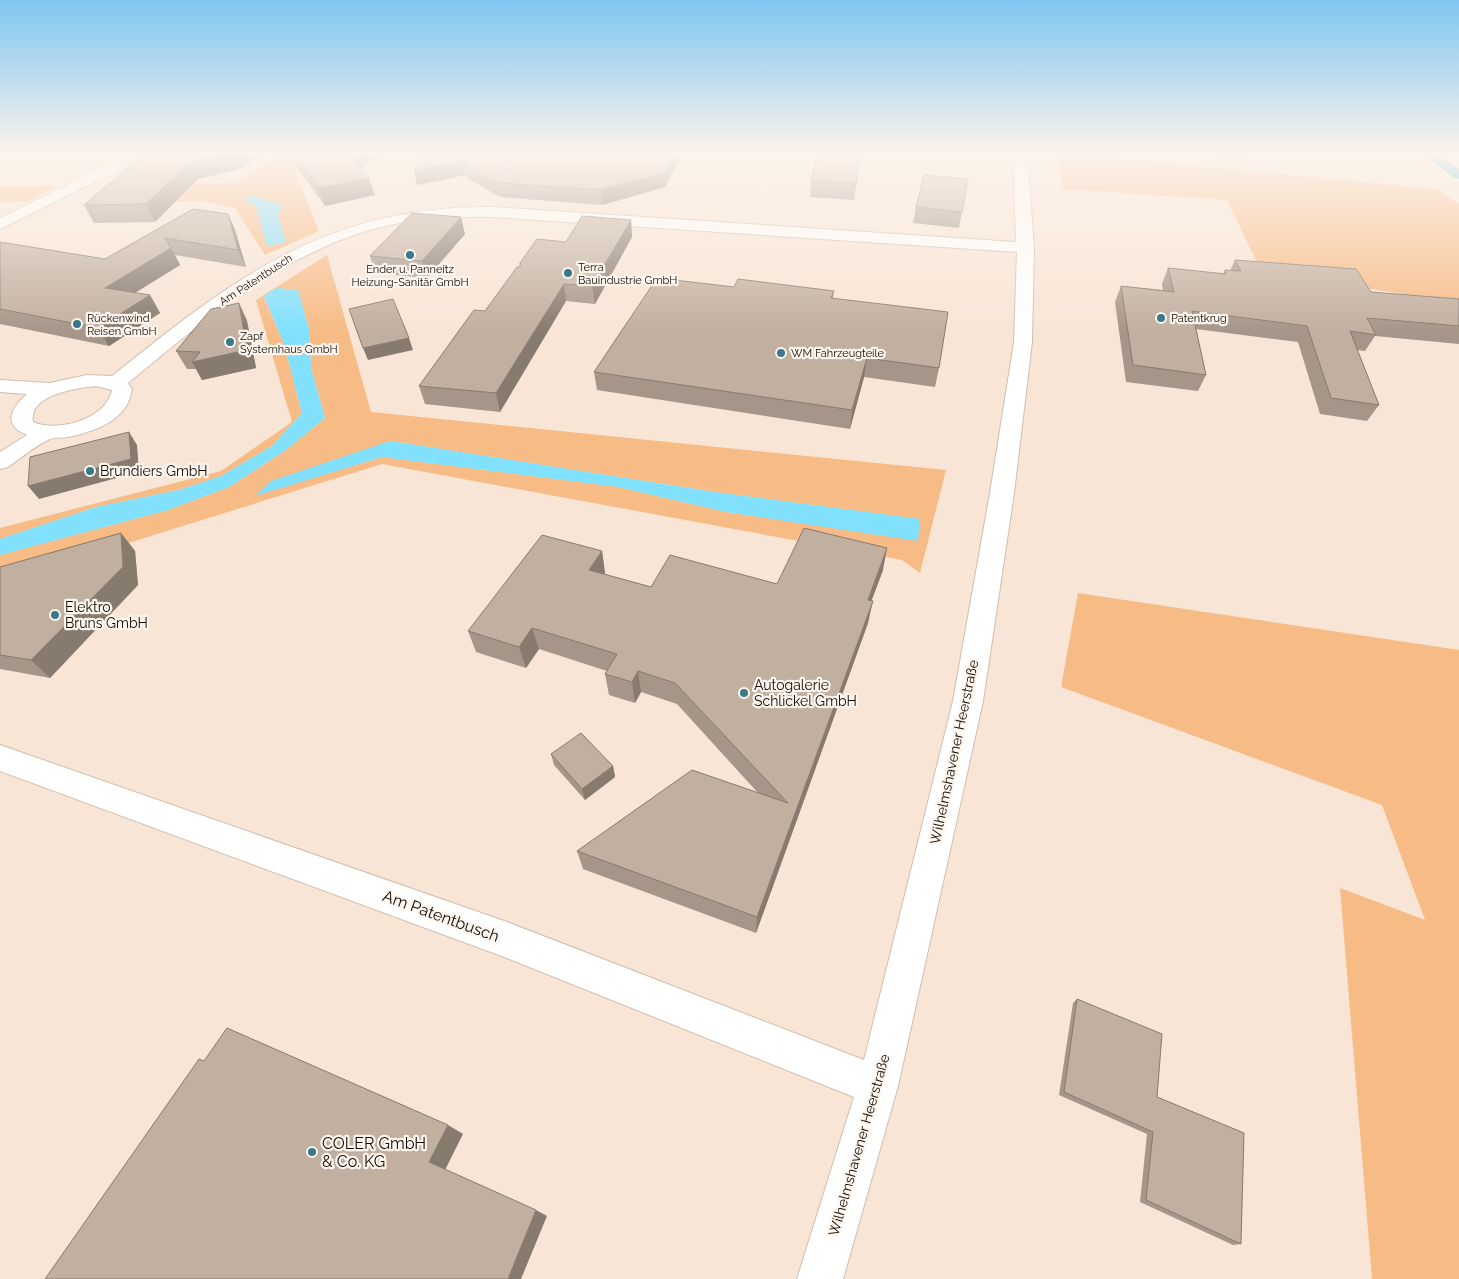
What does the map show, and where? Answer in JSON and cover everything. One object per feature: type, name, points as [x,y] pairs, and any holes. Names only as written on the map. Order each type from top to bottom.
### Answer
[{"type":"street","points":[[0,224],[23,213]]},
{"type":"street","name":"Am Patentbusch","points":[[0,446],[53,389],[82,380],[116,383],[176,334],[241,288],[300,252],[337,236],[386,220],[437,213]]},
{"type":"street","name":"Am Patentbusch","points":[[504,213],[1026,248]]},
{"type":"street","name":"Wilhelmshavener Heerstraße","points":[[820,1279],[878,1086],[968,701],[1002,493],[1023,342],[1026,248],[1024,213]]},
{"type":"street","name":"Am Patentbusch","points":[[96,380],[176,334]]},
{"type":"street","points":[[0,462],[47,432],[81,427],[110,412],[119,404],[124,396],[122,389],[116,383]]},
{"type":"street","points":[[0,386],[53,389]]},
{"type":"street","points":[[0,397],[47,432]]},
{"type":"street","name":"Am Patentbusch","points":[[0,758],[507,940],[878,1086]]},
{"type":"shaded area","points":[[238,213],[258,213],[267,246],[281,226],[278,217],[280,213],[312,213],[319,231],[265,255]]},
{"type":"shaded area","points":[[1233,213],[1459,213],[1459,303],[1346,285],[1264,277]]},
{"type":"shaded area","points":[[327,255],[371,412],[946,470],[920,573],[902,560],[382,464],[0,583],[0,555],[168,510],[229,487],[286,450],[325,418],[311,368],[309,329],[298,290],[288,289],[264,297],[284,344],[302,413],[272,446],[221,476],[179,490],[96,507],[0,539],[0,528],[221,471],[292,422],[256,300]],"holes":[[[390,441],[715,492],[919,519],[918,540],[726,512],[618,487],[382,457],[256,495]]]},
{"type":"shaded area","points":[[1078,593],[1459,650],[1459,1279],[1372,1279],[1340,888],[1425,920],[1382,805],[1061,687]]},
{"type":"water","points":[[258,213],[280,213],[278,217],[286,242],[267,246]]},
{"type":"water","points":[[276,288],[298,290],[309,329],[311,368],[325,418],[286,450],[229,487],[168,510],[0,555],[0,539],[96,507],[179,490],[221,476],[272,446],[302,413],[284,344],[264,296]]},
{"type":"water","points":[[390,441],[715,492],[920,519],[918,541],[726,512],[618,487],[382,457],[255,496],[271,481]]},
{"type":"building","points":[[187,213],[228,214],[238,250],[165,238],[171,248],[105,288],[150,295],[98,328],[0,309],[0,242],[105,259]]},
{"type":"building","points":[[412,213],[461,217],[422,261],[370,256]]},
{"type":"building","points":[[582,216],[631,220],[592,286],[564,284],[496,393],[419,386],[474,310],[485,311],[517,267],[520,267],[520,263],[537,239],[566,242]]},
{"type":"building","points":[[1235,260],[1356,269],[1371,292],[1459,299],[1459,326],[1367,318],[1376,335],[1350,331],[1379,405],[1331,398],[1307,326],[1192,311],[1206,375],[1133,365],[1121,286],[1174,292],[1168,268],[1226,274],[1225,270],[1241,271]]},
{"type":"building","name":"WM Fahrzeugteile","points":[[657,278],[734,287],[738,279],[834,291],[831,298],[948,312],[939,368],[867,358],[852,410],[594,372]]},
{"type":"building","points":[[393,299],[409,338],[363,348],[349,309]]},
{"type":"building","points":[[239,303],[247,350],[192,362],[200,352],[176,351],[211,309]]},
{"type":"building","points":[[129,432],[131,459],[28,486],[30,457]]},
{"type":"building","points":[[804,528],[887,548],[868,600],[873,601],[757,917],[577,851],[692,770],[788,803],[675,683],[638,671],[632,682],[605,674],[617,654],[532,628],[519,647],[468,631],[542,535],[602,551],[589,570],[651,587],[670,555],[777,584]]},
{"type":"building","name":"Elektro Bruns GmbH","points":[[121,533],[123,567],[31,660],[0,655],[0,567]]},
{"type":"building","points":[[581,733],[613,766],[582,789],[551,754]]},
{"type":"building","points":[[1077,999],[1162,1034],[1157,1097],[1244,1133],[1241,1244],[1146,1200],[1153,1132],[1064,1092]]},
{"type":"building","name":"COLER GmbH & Co. KG","points":[[227,1028],[448,1125],[429,1162],[536,1210],[508,1279],[45,1279],[199,1059],[204,1061]]},
{"type":"place","name":"Ender u. Panneitz Heizung-Sanitär GmbH","points":[[410,255]]},
{"type":"place","name":"Terra Bauindustrie GmbH","points":[[568,273]]},
{"type":"place","name":"Patentkrug","points":[[1161,318]]},
{"type":"place","name":"Rückenwind Reisen GmbH","points":[[77,324]]},
{"type":"place","name":"Zapf Systemhaus GmbH","points":[[230,342]]},
{"type":"place","name":"WM Fahrzeugteile","points":[[781,353]]},
{"type":"place","name":"Brundiers GmbH","points":[[90,471]]},
{"type":"place","name":"Elektro Bruns GmbH","points":[[55,615]]},
{"type":"place","name":"Autogalerie Schlickel GmbH","points":[[744,693]]},
{"type":"place","name":"COLER GmbH & Co. KG","points":[[312,1152]]}]
